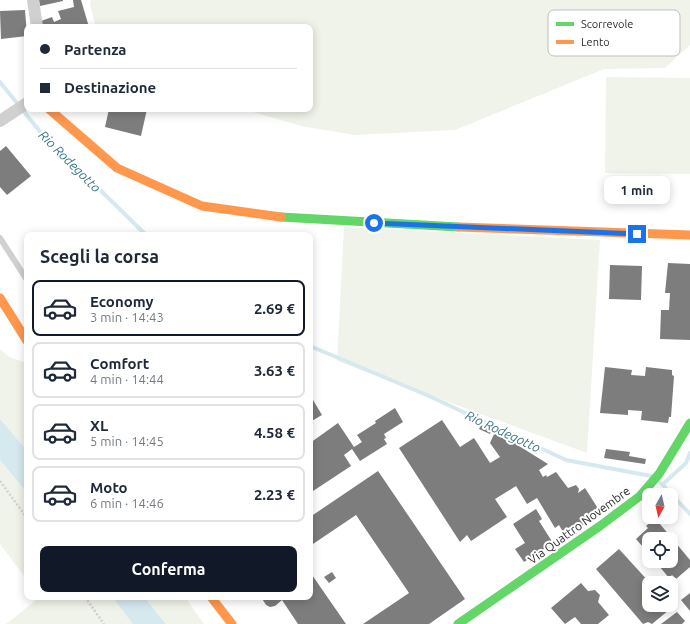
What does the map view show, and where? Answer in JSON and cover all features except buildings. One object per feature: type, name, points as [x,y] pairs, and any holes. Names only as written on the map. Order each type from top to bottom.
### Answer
[{"type":"street","points":[[33,0],[37,24]]},
{"type":"street","points":[[0,121],[24,105]]},
{"type":"street","points":[[52,112],[117,168],[202,206],[290,218],[402,225],[690,235]]},
{"type":"street","points":[[0,298],[24,336]]},
{"type":"street","name":"Via Quattro Novembre","points":[[458,624],[600,526],[640,496],[659,474],[690,423]]},
{"type":"street","points":[[213,600],[232,624]]},
{"type":"lane","points":[[0,238],[24,275]]},
{"type":"path","points":[[0,481],[24,514]]},
{"type":"path","points":[[87,600],[104,624]]},
{"type":"shaded area","points":[[91,0],[690,0],[690,45],[680,54],[680,10],[548,10],[548,56],[678,56],[665,68],[604,69],[455,130],[355,135],[301,126],[253,112],[313,112],[313,24],[95,24],[90,5]]},
{"type":"shaded area","points":[[606,77],[690,78],[690,174],[605,173]]},
{"type":"shaded area","points":[[344,227],[600,240],[587,453],[337,361]]},
{"type":"shaded area","points":[[0,349],[9,357],[24,362],[24,447],[0,419]]},
{"type":"shaded area","points":[[0,419],[24,447],[24,489],[0,460]]},
{"type":"shaded area","points":[[0,460],[24,489],[24,576],[0,544]]},
{"type":"shaded area","points":[[36,600],[114,600],[133,624],[6,624]]},
{"type":"shaded area","points":[[114,600],[146,600],[166,624],[133,624]]},
{"type":"shaded area","points":[[146,600],[187,600],[204,624],[166,624]]},
{"type":"waterway","name":"Rio Rodegotto","points":[[0,82],[24,112]]},
{"type":"waterway","name":"Rio Rodegotto","points":[[24,112],[50,144],[85,175],[143,232]]},
{"type":"waterway","name":"Rio Rodegotto","points":[[313,347],[429,396],[566,460],[651,476]]},
{"type":"waterway","points":[[663,484],[686,463],[690,453]]},
{"type":"waterway","name":"Rio Rodegotto","points":[[659,481],[690,514]]},
{"type":"traffic: fast","points":[[281,217],[458,227]]},
{"type":"traffic: fast","points":[[458,624],[600,526],[640,496],[659,474],[690,423]]},
{"type":"traffic: slow","points":[[52,112],[117,168],[202,206],[281,217]]},
{"type":"traffic: slow","points":[[458,227],[690,235]]},
{"type":"traffic: slow","points":[[0,298],[24,336]]},
{"type":"traffic: slow","points":[[213,600],[232,624]]},
{"type":"route","points":[[374,223],[637,234]]}]
